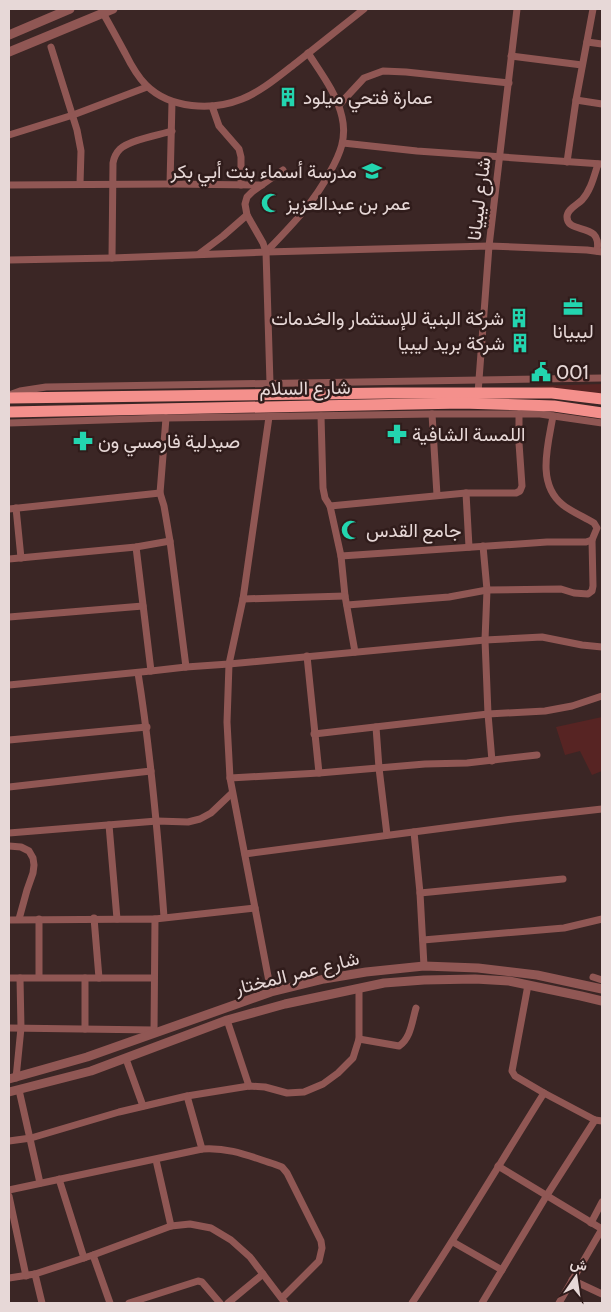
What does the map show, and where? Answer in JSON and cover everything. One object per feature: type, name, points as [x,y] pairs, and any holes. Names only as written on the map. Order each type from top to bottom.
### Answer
[{"type":"highway","name":"شارع السلام","points":[[9,398],[389,393],[552,393],[602,399]]},
{"type":"highway","name":"شارع السلام","points":[[9,412],[462,403],[554,406],[602,413]]},
{"type":"street","points":[[9,35],[70,9]]},
{"type":"street","points":[[9,52],[113,9]]},
{"type":"street","points":[[103,13],[137,75],[148,87],[159,96],[172,102],[212,106],[233,102],[251,95],[269,84],[364,9]]},
{"type":"street","name":"شارع ليبيانا","points":[[478,393],[489,246],[518,9]]},
{"type":"street","points":[[567,162],[576,100],[593,9]]},
{"type":"street","points":[[587,42],[602,44]]},
{"type":"street","points":[[51,47],[74,115],[81,151],[80,184]]},
{"type":"street","points":[[266,252],[302,215],[320,190],[337,159],[343,143],[343,119],[339,105],[326,80],[308,53]]},
{"type":"street","points":[[511,56],[582,65]]},
{"type":"street","points":[[339,105],[364,78],[383,71],[509,82]]},
{"type":"street","points":[[9,135],[74,115],[148,87]]},
{"type":"street","points":[[576,100],[602,104]]},
{"type":"street","points":[[170,184],[172,102]]},
{"type":"street","points":[[212,106],[219,126],[235,142],[239,149],[241,157],[241,184]]},
{"type":"street","points":[[112,258],[114,158],[121,148],[129,143],[172,132]]},
{"type":"street","points":[[9,260],[489,246],[600,251],[592,233],[571,225],[567,218],[568,213],[587,194],[600,164],[500,158],[343,143]]},
{"type":"street","points":[[270,383],[266,252],[245,208],[247,197],[283,170]]},
{"type":"street","points":[[9,185],[262,185]]},
{"type":"street","points":[[198,255],[247,215]]},
{"type":"street","points":[[9,394],[46,387],[602,378]]},
{"type":"street","points":[[432,414],[437,495]]},
{"type":"street","points":[[330,506],[437,495],[516,493],[520,491],[522,486],[519,414]]},
{"type":"street","points":[[9,423],[166,418],[519,414],[553,416],[602,423]]},
{"type":"street","points":[[321,416],[323,488],[330,506],[341,556],[345,596],[355,652]]},
{"type":"street","points":[[347,605],[449,597],[488,590],[561,589],[574,593],[588,594],[592,591],[592,540],[597,528],[594,523],[562,505],[548,485],[545,464],[553,416]]},
{"type":"street","points":[[269,417],[243,599],[229,664],[228,722],[232,793],[271,992]]},
{"type":"street","points":[[166,418],[160,493],[170,541],[186,667]]},
{"type":"street","points":[[21,558],[12,508],[160,493]]},
{"type":"street","points":[[466,493],[469,548]]},
{"type":"street","points":[[341,556],[547,542],[586,542],[592,540]]},
{"type":"street","points":[[9,559],[136,547],[170,541]]},
{"type":"street","points":[[483,546],[488,590],[485,640],[492,761]]},
{"type":"street","points":[[136,547],[150,671]]},
{"type":"street","points":[[243,599],[345,596]]},
{"type":"street","points":[[9,617],[143,606]]},
{"type":"street","points":[[9,684],[485,640],[542,637],[602,647]]},
{"type":"street","points":[[307,656],[319,773]]},
{"type":"street","points":[[138,672],[147,727],[164,917]]},
{"type":"street","points":[[314,734],[488,714],[545,711],[572,706],[602,696]]},
{"type":"street","points":[[9,740],[147,727]]},
{"type":"street","points":[[376,727],[387,835]]},
{"type":"street","points":[[230,778],[492,761],[537,755]]},
{"type":"street","points":[[9,787],[151,771]]},
{"type":"street","points":[[9,833],[156,821],[188,822],[200,819],[212,812],[232,793]]},
{"type":"street","points":[[245,854],[602,809]]},
{"type":"street","points":[[109,825],[117,919]]},
{"type":"street","points":[[414,832],[424,966]]},
{"type":"street","points":[[9,846],[21,846],[29,851],[34,865],[34,873],[19,920]]},
{"type":"street","points":[[420,893],[563,879]]},
{"type":"street","points":[[9,920],[155,919],[255,908]]},
{"type":"street","points":[[94,918],[99,978]]},
{"type":"street","points":[[39,977],[40,919]]},
{"type":"street","points":[[9,1028],[154,1032],[155,919]]},
{"type":"street","points":[[423,940],[564,928],[602,919]]},
{"type":"street","name":"شارع عمر المختار","points":[[13,1078],[87,1057],[271,992],[324,979],[366,972],[424,966],[478,968],[529,974],[602,989]]},
{"type":"street","points":[[593,977],[602,980]]},
{"type":"street","points":[[9,978],[154,978]]},
{"type":"street","points":[[13,1078],[21,1028],[20,978]]},
{"type":"street","points":[[85,978],[85,1029]]},
{"type":"street","name":"شارع عمر المختار","points":[[9,1092],[92,1071],[227,1020],[285,1004],[384,983],[450,980],[509,982],[602,1001]]},
{"type":"street","points":[[482,1303],[547,1195],[599,1121],[544,1093],[515,1076],[512,1071],[528,985]]},
{"type":"street","points":[[9,1141],[31,1138],[119,1112],[187,1096],[249,1086],[265,1087],[286,1093],[304,1092],[323,1084],[338,1073],[353,1058],[359,1039],[358,988]]},
{"type":"street","points":[[359,1039],[399,1046],[408,1037],[416,1008]]},
{"type":"street","points":[[227,1020],[249,1086]]},
{"type":"street","points":[[87,1057],[92,1071]]},
{"type":"street","points":[[126,1059],[143,1106]]},
{"type":"street","points":[[20,1090],[40,1183]]},
{"type":"street","points":[[412,1303],[453,1242],[544,1093]]},
{"type":"street","points":[[187,1096],[202,1149]]},
{"type":"street","points":[[9,1190],[202,1149],[227,1150],[282,1167],[287,1173],[321,1241],[322,1248],[319,1261],[284,1301],[250,1257],[232,1240],[211,1228],[190,1224],[171,1226],[35,1274],[9,1278]]},
{"type":"street","points":[[156,1160],[171,1226]]},
{"type":"street","points":[[498,1166],[602,1229],[559,1303]]},
{"type":"street","points":[[59,1179],[84,1258]]},
{"type":"street","points":[[9,1196],[26,1276]]},
{"type":"street","points":[[591,1223],[602,1202]]},
{"type":"street","points":[[453,1242],[502,1270]]},
{"type":"street","points":[[93,1255],[110,1303]]},
{"type":"street","points":[[35,1274],[42,1303]]},
{"type":"street","points":[[228,1303],[263,1274]]},
{"type":"street","points":[[572,1280],[602,1294]]},
{"type":"street","points":[[129,1303],[198,1281],[202,1282],[220,1303]]},
{"type":"shaded area","points":[[602,384],[602,395],[533,386]]},
{"type":"shaded area","points":[[602,717],[602,771],[592,775],[580,751],[565,755],[556,727]]},
{"type":"place","name":"عمارة فتحي ميلود","points":[[288,97]]},
{"type":"place","name":"مدرسة أسماء بنت أبي بكر","points":[[372,171]]},
{"type":"place","name":"عمر بن عبدالعزيز","points":[[271,203]]},
{"type":"place","name":"ليبيانا","points":[[573,307]]},
{"type":"place","name":"شركة البنية للإستثمار والخدمات","points":[[519,318]]},
{"type":"place","name":"شركة بريد ليبيا","points":[[520,343]]},
{"type":"place","name":"001","points":[[541,372]]},
{"type":"place","name":"اللمسة الشافية","points":[[397,434]]},
{"type":"place","name":"صيدلية فارمسي ون","points":[[83,441]]},
{"type":"place","name":"جامع القدس","points":[[351,530]]}]
